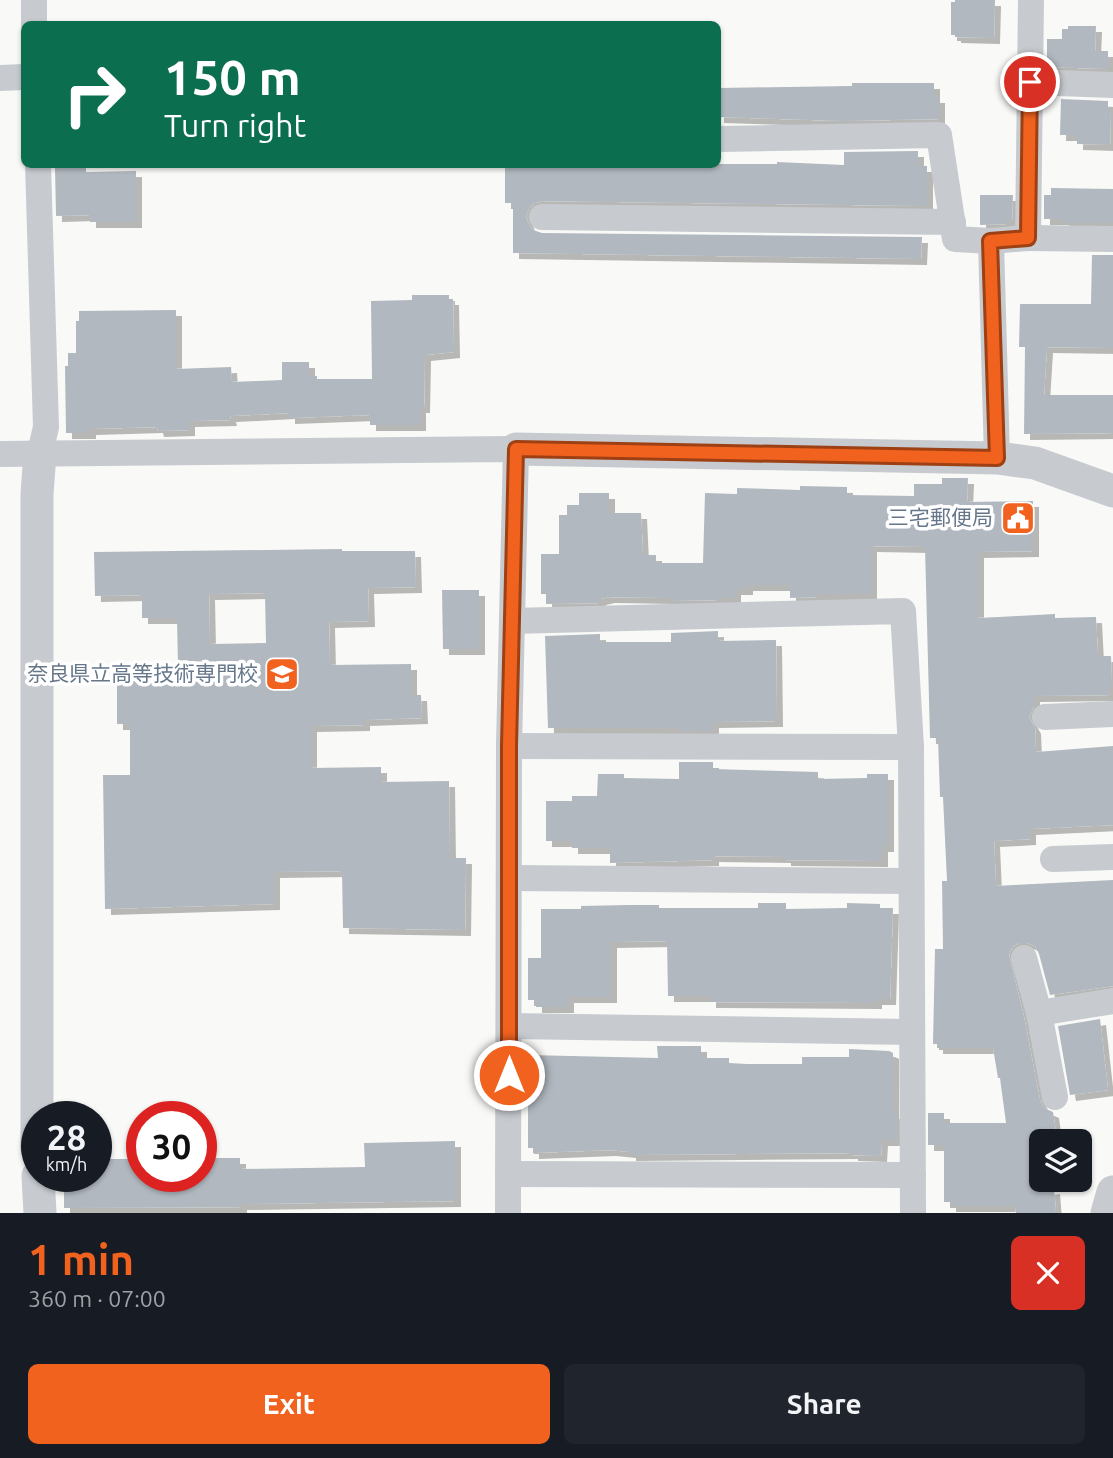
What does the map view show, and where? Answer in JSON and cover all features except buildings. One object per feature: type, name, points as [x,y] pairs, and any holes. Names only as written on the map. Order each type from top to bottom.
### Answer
[{"type":"street","points":[[34,0],[34,21]]},
{"type":"street","points":[[1028,238],[1031,0]]},
{"type":"street","points":[[0,78],[21,77]]},
{"type":"street","points":[[1030,82],[1113,85]]},
{"type":"street","points":[[721,139],[939,135],[956,239],[1113,239]]},
{"type":"street","points":[[37,1101],[37,522],[40,453],[46,427],[38,168]]},
{"type":"street","points":[[542,217],[953,222]]},
{"type":"street","points":[[990,241],[997,458]]},
{"type":"street","points":[[508,1213],[509,746],[516,449]]},
{"type":"street","points":[[0,454],[516,449],[997,458],[1035,463],[1113,491]]},
{"type":"street","points":[[512,621],[903,611],[911,747],[913,1213]]},
{"type":"street","points":[[1045,718],[1113,715]]},
{"type":"street","points":[[509,746],[911,747]]},
{"type":"street","points":[[1053,859],[1113,857]]},
{"type":"street","points":[[509,878],[911,881]]},
{"type":"street","points":[[1024,958],[1039,1013],[1055,1097]]},
{"type":"street","points":[[1039,1013],[1113,1001]]},
{"type":"street","points":[[509,1026],[912,1032]]},
{"type":"street","points":[[508,1174],[913,1175]]},
{"type":"street","points":[[39,1192],[40,1213]]},
{"type":"street","points":[[1107,1213],[1113,1192]]},
{"type":"place","name":"三宅郵便局","points":[[1018,518]]},
{"type":"place","name":"奈良県立高等技術専門校","points":[[282,674]]},
{"type":"route","points":[[509,1075],[509,746],[516,449],[997,458],[990,241],[1028,238],[1030,82]]}]
